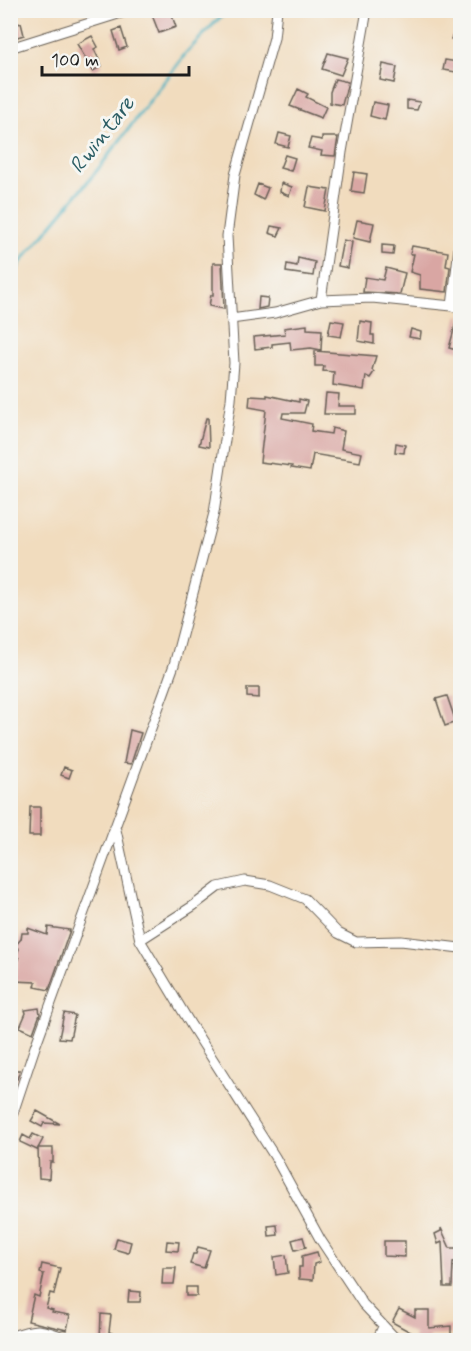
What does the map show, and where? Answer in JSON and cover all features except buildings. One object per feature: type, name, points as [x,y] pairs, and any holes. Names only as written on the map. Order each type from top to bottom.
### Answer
[{"type":"street","points":[[10,48],[131,10]]},
{"type":"street","points":[[10,1122],[35,1047],[116,830],[174,665],[214,513],[231,400],[234,363],[227,236],[235,175],[274,38],[276,10]]},
{"type":"street","points":[[321,300],[342,152],[367,10]]},
{"type":"street","points":[[231,319],[275,313],[321,300],[372,298],[456,307],[460,239]]},
{"type":"street","points":[[116,830],[140,940],[275,1157],[320,1239],[363,1304],[397,1341]]},
{"type":"street","points":[[140,940],[218,887],[245,881],[270,885],[305,899],[338,933],[356,942],[401,941],[460,948]]},
{"type":"street","points":[[377,1341],[383,1327]]},
{"type":"street","points":[[10,1337],[30,1329],[40,1330],[71,1341]]},
{"type":"waterway","name":"Rwintare","points":[[10,286],[20,263],[99,168],[186,53],[227,10]]}]
